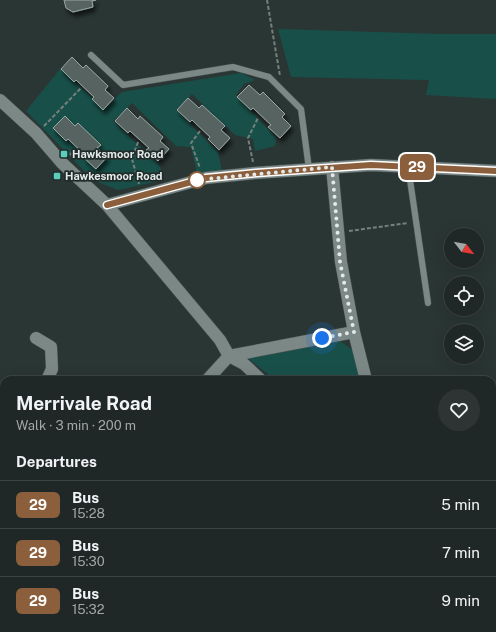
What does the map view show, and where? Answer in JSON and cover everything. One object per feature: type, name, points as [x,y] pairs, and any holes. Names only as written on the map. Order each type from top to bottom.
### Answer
[{"type":"street","points":[[0,100],[36,134],[62,163],[107,205],[220,340],[229,356],[244,364],[257,376]]},
{"type":"street","points":[[107,205],[203,179],[256,173],[332,167],[408,166],[496,171]]},
{"type":"street","points":[[332,167],[339,232],[340,262],[354,332],[365,376]]},
{"type":"street","points":[[211,376],[229,356],[354,332]]},
{"type":"street","points":[[36,338],[51,347],[52,369],[49,376]]},
{"type":"lane","points":[[91,54],[123,86],[233,67],[269,78],[301,110],[309,169]]},
{"type":"lane","points":[[408,166],[428,303]]},
{"type":"path","points":[[267,0],[282,90]]},
{"type":"path","points":[[36,134],[81,88]]},
{"type":"path","points":[[256,173],[248,138],[258,118]]},
{"type":"path","points":[[200,131],[191,143],[203,179]]},
{"type":"path","points":[[138,142],[132,160],[134,172],[143,195]]},
{"type":"path","points":[[339,232],[417,222]]},
{"type":"green space","points":[[278,29],[441,34],[496,34],[496,99],[426,95],[429,80],[291,77]]},
{"type":"green space","points":[[61,68],[104,109],[122,92],[241,73],[255,80],[244,84],[236,95],[276,138],[275,146],[255,151],[253,139],[235,135],[192,94],[176,110],[218,152],[222,171],[197,173],[191,147],[176,146],[132,103],[113,121],[160,166],[163,180],[118,190],[93,180],[26,111]]},
{"type":"green space","points":[[340,341],[355,352],[359,376],[270,376],[248,358]]},
{"type":"building","points":[[64,0],[96,0],[92,1],[93,7],[73,12],[66,8]]},
{"type":"building","points":[[72,57],[83,68],[86,65],[108,86],[105,90],[114,98],[103,110],[92,99],[94,97],[76,80],[74,82],[61,69]]},
{"type":"building","points":[[249,85],[260,95],[263,92],[285,114],[282,117],[291,126],[280,138],[268,127],[271,125],[253,108],[251,110],[237,97]]},
{"type":"building","points":[[188,98],[199,108],[202,105],[225,126],[221,130],[230,138],[219,150],[208,139],[210,137],[192,120],[190,122],[177,110]]},
{"type":"building","points":[[127,108],[138,119],[140,116],[163,137],[160,141],[169,149],[158,161],[146,150],[149,148],[130,131],[128,133],[115,121]]},
{"type":"building","points":[[65,116],[75,126],[78,123],[101,145],[97,148],[107,157],[96,169],[84,158],[86,156],[68,139],[66,141],[53,128]]},
{"type":"bus line","name":"29","points":[[107,205],[206,178],[256,173],[371,165],[496,171]]},
{"type":"place","name":"Hawksmoor Road","points":[[64,154]]},
{"type":"place","name":"Hawkesmoor Road","points":[[57,176]]},
{"type":"route","points":[[197,180],[332,167],[339,232],[340,262],[354,332],[322,338]]}]
